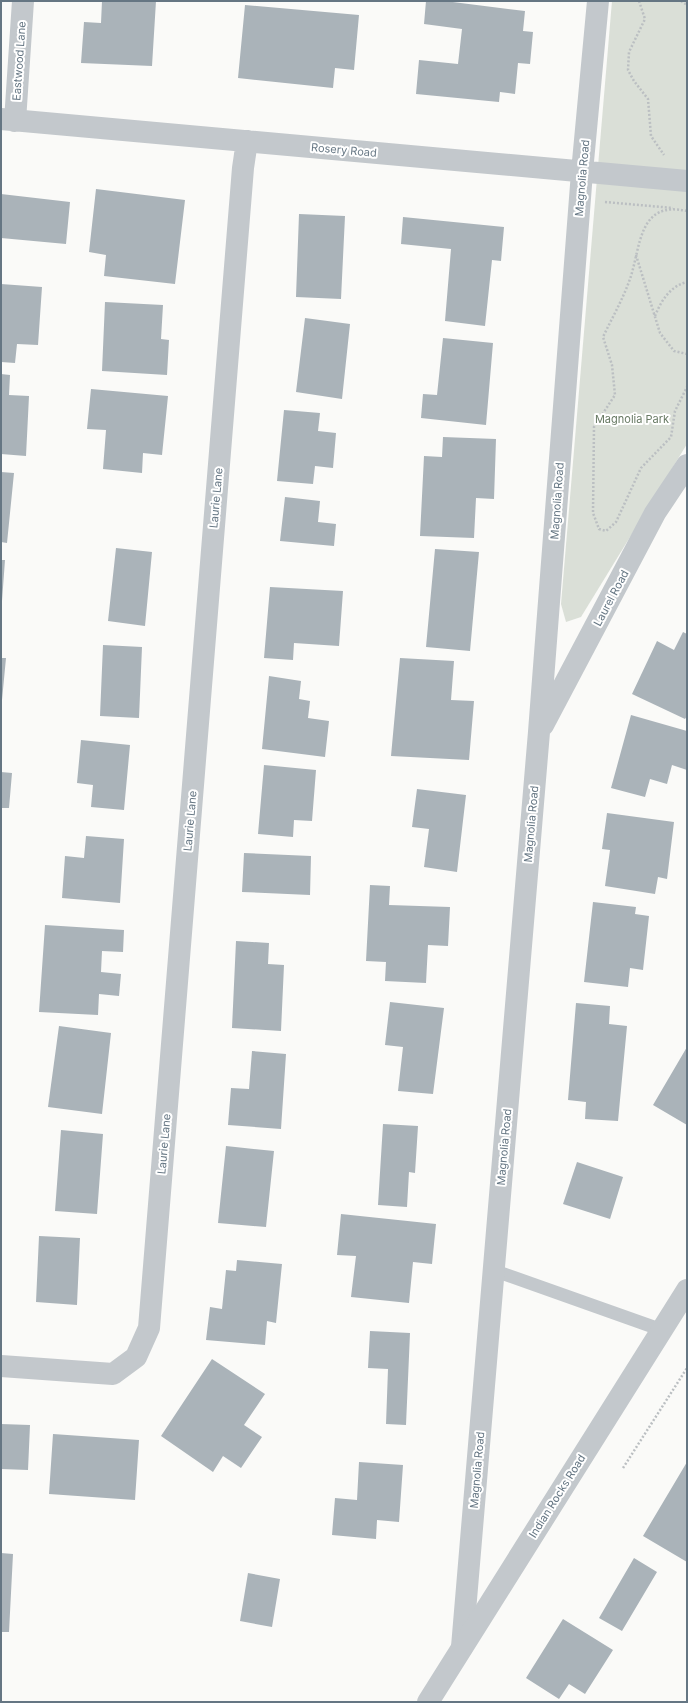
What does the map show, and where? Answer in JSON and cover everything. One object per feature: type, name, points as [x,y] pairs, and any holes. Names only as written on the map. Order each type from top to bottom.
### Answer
[{"type":"street","name":"Eastwood Lane","points":[[8,120],[23,1]]},
{"type":"street","name":"Magnolia Road","points":[[462,1647],[539,732],[582,172],[598,1]]},
{"type":"street","name":"Rosery Road","points":[[8,120],[687,181]]},
{"type":"street","name":"Laurie Lane","points":[[1,1366],[113,1374],[136,1357],[149,1328],[243,168],[247,141]]},
{"type":"street","name":"Laurel Road","points":[[539,732],[655,513],[687,466]]},
{"type":"street","name":"Indian Rocks Road","points":[[428,1702],[687,1290]]},
{"type":"lane","points":[[493,1270],[662,1330]]},
{"type":"path","points":[[639,1],[645,19],[629,52],[628,70],[634,81],[648,99],[651,136],[665,155]]},
{"type":"path","points":[[681,1],[687,5]]},
{"type":"path","points":[[580,199],[687,210]]},
{"type":"path","points":[[680,209],[658,211],[649,220],[635,253],[630,279],[603,337],[612,366],[615,395],[594,428],[593,514],[599,529],[606,531],[616,522],[641,468],[671,437],[675,411],[687,387]]},
{"type":"path","points":[[635,253],[660,333],[674,351],[687,354]]},
{"type":"path","points":[[655,317],[660,304],[670,290],[681,283],[687,282]]},
{"type":"path","points":[[623,1468],[687,1368]]},
{"type":"green space","name":"Magnolia Park","points":[[612,1],[687,1],[687,444],[581,617],[566,622],[561,604]]},
{"type":"building","points":[[102,1],[156,1],[152,66],[81,63],[84,22],[101,23]]},
{"type":"building","points":[[426,1],[445,1],[525,11],[523,31],[533,32],[530,64],[518,63],[515,94],[500,92],[499,102],[416,94],[419,60],[458,64],[462,29],[424,24]]},
{"type":"building","points":[[245,5],[359,15],[354,70],[335,68],[333,88],[238,78]]},
{"type":"building","points":[[96,189],[185,200],[175,284],[104,276],[106,255],[89,252]]},
{"type":"building","points":[[1,194],[70,202],[66,244],[1,238]]},
{"type":"building","points":[[299,214],[345,216],[341,299],[296,297]]},
{"type":"building","points":[[403,217],[504,227],[501,261],[492,260],[485,326],[445,321],[451,249],[401,244]]},
{"type":"building","points":[[1,284],[42,287],[38,345],[17,344],[15,363],[1,362]]},
{"type":"building","points":[[105,302],[163,305],[161,339],[169,340],[167,375],[102,371]]},
{"type":"building","points":[[305,318],[350,324],[342,399],[296,392]]},
{"type":"building","points":[[443,338],[493,343],[486,425],[421,418],[423,394],[437,395]]},
{"type":"building","points":[[1,374],[10,375],[9,395],[29,396],[26,456],[1,454]]},
{"type":"building","points":[[91,389],[168,396],[162,455],[143,453],[142,473],[103,469],[106,430],[87,429]]},
{"type":"building","points":[[284,410],[320,413],[318,431],[336,433],[333,468],[315,466],[313,484],[277,481]]},
{"type":"building","points":[[443,437],[496,439],[494,499],[476,498],[474,538],[420,536],[424,456],[442,457]]},
{"type":"building","points":[[1,472],[14,473],[7,543],[1,542]]},
{"type":"building","points":[[285,497],[320,501],[318,522],[336,524],[334,546],[280,541]]},
{"type":"building","points":[[116,548],[152,552],[145,626],[108,621]]},
{"type":"building","points":[[435,549],[479,552],[470,651],[426,647]]},
{"type":"building","points":[[1,560],[5,560],[2,601],[1,601]]},
{"type":"building","points":[[270,587],[343,591],[339,646],[294,643],[293,660],[264,658]]},
{"type":"building","points":[[683,632],[687,634],[687,716],[685,719],[632,694],[657,641],[674,650]]},
{"type":"building","points":[[103,645],[142,647],[139,718],[100,716]]},
{"type":"building","points":[[1,658],[6,658],[2,700],[1,700]]},
{"type":"building","points":[[400,658],[454,661],[451,700],[474,701],[469,760],[391,756]]},
{"type":"building","points":[[269,676],[301,681],[299,699],[310,701],[308,718],[329,721],[325,757],[262,749]]},
{"type":"building","points":[[631,715],[687,731],[687,770],[672,765],[667,784],[650,779],[645,797],[611,788]]},
{"type":"building","points":[[81,740],[130,745],[124,810],[91,807],[93,785],[77,783]]},
{"type":"building","points":[[264,765],[316,770],[312,821],[294,820],[293,837],[258,834]]},
{"type":"building","points":[[1,772],[12,773],[9,808],[1,808]]},
{"type":"building","points":[[417,789],[466,795],[457,872],[424,867],[429,829],[412,827]]},
{"type":"building","points":[[607,813],[674,822],[667,879],[658,877],[655,894],[605,886],[610,850],[602,849]]},
{"type":"building","points":[[86,836],[124,839],[120,903],[62,898],[65,856],[84,858]]},
{"type":"building","points":[[244,853],[311,856],[310,895],[242,892]]},
{"type":"building","points":[[370,885],[390,886],[389,905],[450,907],[448,946],[428,945],[426,983],[385,981],[386,962],[366,961]]},
{"type":"building","points":[[593,902],[636,907],[635,914],[649,916],[643,970],[630,968],[628,987],[584,982]]},
{"type":"building","points":[[45,925],[124,930],[123,952],[102,951],[101,972],[121,974],[119,996],[99,994],[98,1015],[39,1012]]},
{"type":"building","points":[[236,941],[269,943],[268,964],[284,965],[281,1031],[232,1028]]},
{"type":"building","points":[[390,1002],[444,1008],[433,1094],[398,1091],[403,1047],[385,1045]]},
{"type":"building","points":[[576,1003],[610,1006],[609,1024],[627,1026],[618,1121],[585,1119],[586,1102],[568,1100]]},
{"type":"building","points":[[59,1026],[111,1033],[102,1114],[48,1107]]},
{"type":"building","points":[[687,1047],[687,1125],[653,1105]]},
{"type":"building","points":[[252,1051],[286,1054],[281,1129],[228,1125],[231,1088],[249,1089]]},
{"type":"building","points":[[383,1124],[418,1126],[415,1173],[409,1172],[407,1207],[378,1205]]},
{"type":"building","points":[[61,1130],[103,1134],[97,1214],[55,1211]]},
{"type":"building","points":[[226,1146],[274,1151],[266,1227],[218,1223]]},
{"type":"building","points":[[577,1162],[623,1177],[610,1219],[563,1204]]},
{"type":"building","points":[[341,1214],[436,1224],[432,1264],[413,1262],[409,1303],[351,1297],[356,1256],[337,1255]]},
{"type":"building","points":[[39,1236],[80,1238],[77,1305],[36,1302]]},
{"type":"building","points":[[237,1260],[282,1264],[276,1323],[267,1321],[265,1345],[206,1340],[210,1307],[222,1309],[226,1270],[236,1271]]},
{"type":"building","points":[[370,1331],[410,1333],[406,1425],[386,1424],[388,1369],[368,1368]]},
{"type":"building","points":[[212,1359],[265,1394],[244,1425],[262,1437],[241,1468],[223,1456],[213,1472],[161,1436]]},
{"type":"building","points":[[1,1424],[30,1425],[28,1470],[1,1469]]},
{"type":"building","points":[[53,1434],[139,1440],[135,1500],[49,1494]]},
{"type":"building","points":[[359,1462],[403,1465],[399,1522],[377,1520],[376,1539],[332,1535],[335,1498],[357,1500]]},
{"type":"building","points":[[687,1462],[687,1562],[643,1536]]},
{"type":"building","points":[[1,1553],[13,1554],[9,1632],[1,1632]]},
{"type":"building","points":[[634,1558],[657,1572],[622,1631],[599,1618]]},
{"type":"building","points":[[248,1573],[280,1579],[272,1627],[240,1621]]},
{"type":"building","points":[[563,1619],[613,1650],[585,1694],[569,1684],[559,1699],[526,1678]]}]
